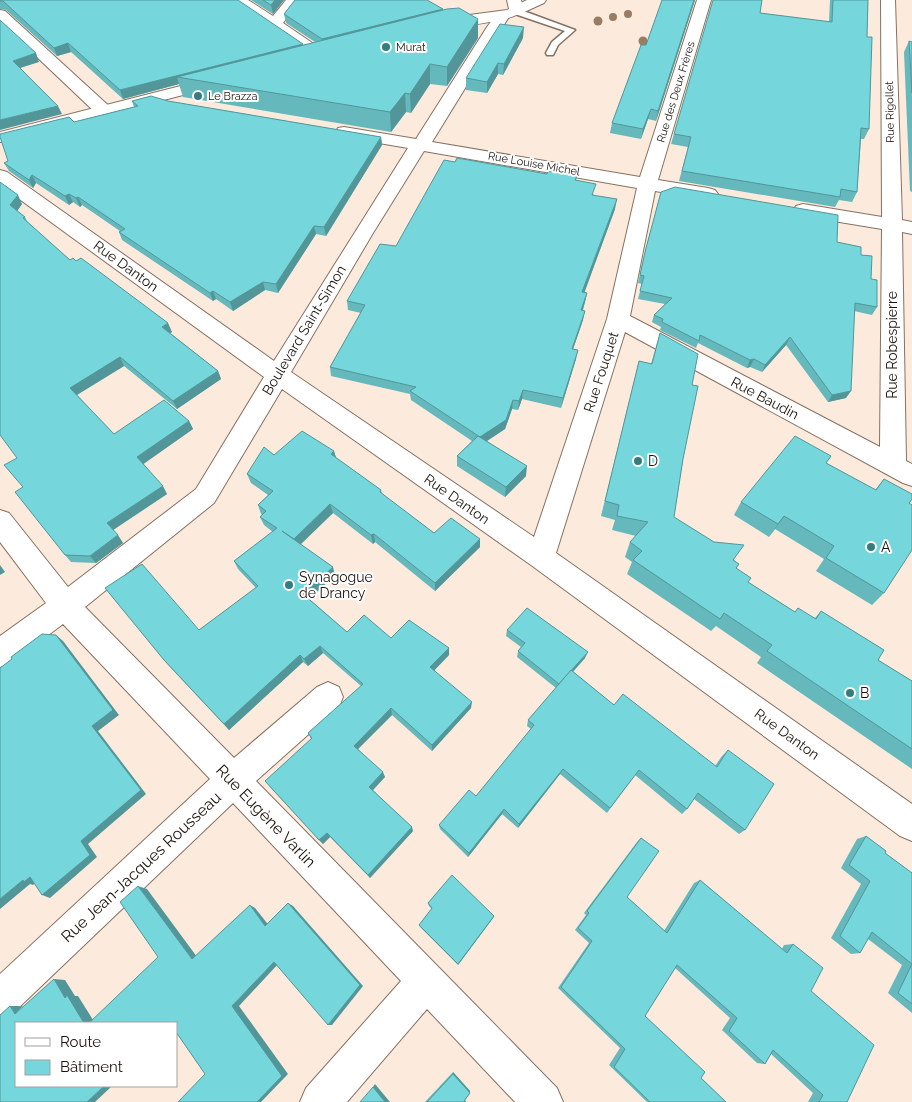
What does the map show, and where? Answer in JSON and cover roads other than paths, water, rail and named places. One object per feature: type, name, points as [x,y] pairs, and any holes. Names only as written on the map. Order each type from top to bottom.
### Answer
[{"type":"street","points":[[238,0],[322,55]]},
{"type":"street","points":[[274,23],[293,0]]},
{"type":"street","points":[[427,27],[446,22],[476,10],[512,9],[539,0]]},
{"type":"street","name":"Rue des Deux Frères","points":[[647,184],[704,0]]},
{"type":"street","name":"Rue Rigollet","points":[[888,0],[902,226]]},
{"type":"street","name":"Boulevard Saint-Simon","points":[[0,653],[65,606],[205,496],[277,374],[411,156],[421,145],[463,80],[492,30],[512,9]]},
{"type":"street","points":[[0,14],[104,110]]},
{"type":"street","points":[[303,59],[341,50]]},
{"type":"street","points":[[0,137],[228,78]]},
{"type":"street","points":[[156,97],[190,105]]},
{"type":"street","name":"Rue Louise Michel","points":[[324,128],[725,197]]},
{"type":"street","name":"Rue Danton","points":[[0,176],[277,374],[541,557],[912,824]]},
{"type":"street","name":"Rue Fouquet","points":[[541,557],[618,319],[647,184]]},
{"type":"street","points":[[783,206],[902,226]]},
{"type":"street","name":"Rue Robespierre","points":[[902,226],[902,471]]},
{"type":"street","name":"Rue Baudin","points":[[618,319],[902,471]]},
{"type":"street","name":"Rue Eugène Varlin","points":[[0,521],[65,606],[543,1102]]},
{"type":"street","name":"Rue Jean-Jacques Rousseau","points":[[0,1000],[232,781],[328,697]]},
{"type":"street","points":[[320,1102],[426,981]]},
{"type":"lane","points":[[512,9],[571,30],[555,44],[550,53]]},
{"type":"place","name":"Murat","points":[[386,47]]},
{"type":"place","name":"Le Brazza","points":[[198,96]]},
{"type":"place","name":"D","points":[[638,461]]},
{"type":"place","name":"A","points":[[871,547]]},
{"type":"place","name":"Synagogue de Drancy","points":[[289,585]]},
{"type":"place","name":"B","points":[[850,693]]}]
